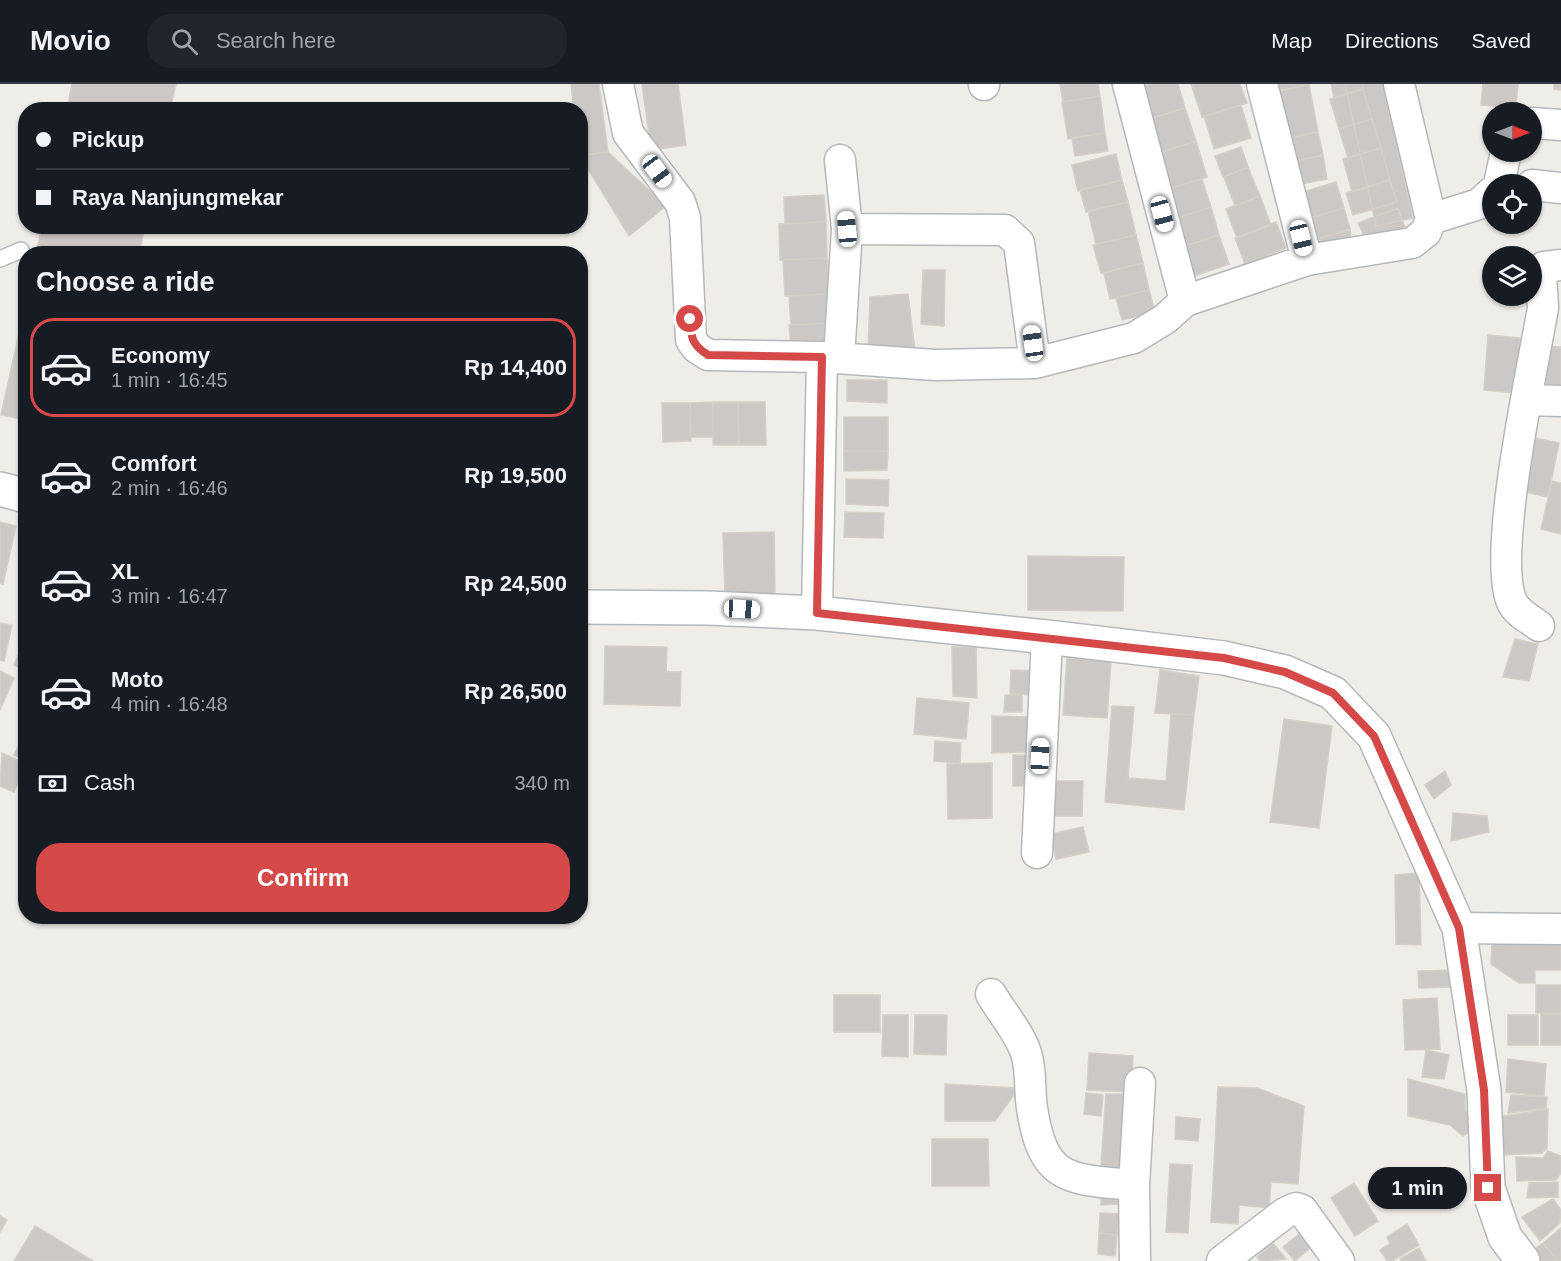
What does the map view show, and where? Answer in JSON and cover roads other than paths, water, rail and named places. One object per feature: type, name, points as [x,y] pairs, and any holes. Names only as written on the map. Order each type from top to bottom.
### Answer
[{"type":"street","points":[[618,84],[628,133],[680,202],[685,218],[691,340],[697,348],[708,355],[830,358],[936,365],[1035,363],[1134,338],[1165,319],[1185,301],[1307,260],[1412,243],[1426,232],[1431,219],[1400,84]]},
{"type":"street","points":[[1128,84],[1185,301]]},
{"type":"street","points":[[1262,84],[1307,260]]},
{"type":"street","points":[[1542,124],[1561,125]]},
{"type":"street","points":[[817,613],[830,358],[847,229],[840,160]]},
{"type":"street","points":[[1542,185],[1561,188]]},
{"type":"street","points":[[1431,219],[1482,201]]},
{"type":"street","points":[[847,229],[1005,230],[1018,243],[1035,363]]},
{"type":"street","points":[[1539,626],[1521,613],[1513,603],[1509,590],[1506,535],[1543,308],[1541,274],[1544,267],[1561,265]]},
{"type":"street","points":[[1528,400],[1561,401]]},
{"type":"street","points":[[0,489],[18,494]]},
{"type":"street","points":[[588,607],[708,608],[817,613],[1047,637],[1224,658],[1285,672],[1333,693],[1374,736],[1459,928],[1484,1090],[1488,1188],[1505,1237],[1523,1261]]},
{"type":"street","points":[[1037,853],[1047,637]]},
{"type":"street","points":[[1459,928],[1561,929]]},
{"type":"street","points":[[991,994],[1025,1052],[1030,1071],[1032,1108],[1040,1142],[1052,1166],[1081,1180],[1134,1185]]},
{"type":"street","points":[[1135,1261],[1134,1185],[1140,1083]]},
{"type":"street","points":[[1222,1261],[1285,1213],[1296,1208],[1302,1210],[1339,1261]]},
{"type":"lane","points":[[0,259],[18,250]]}]
